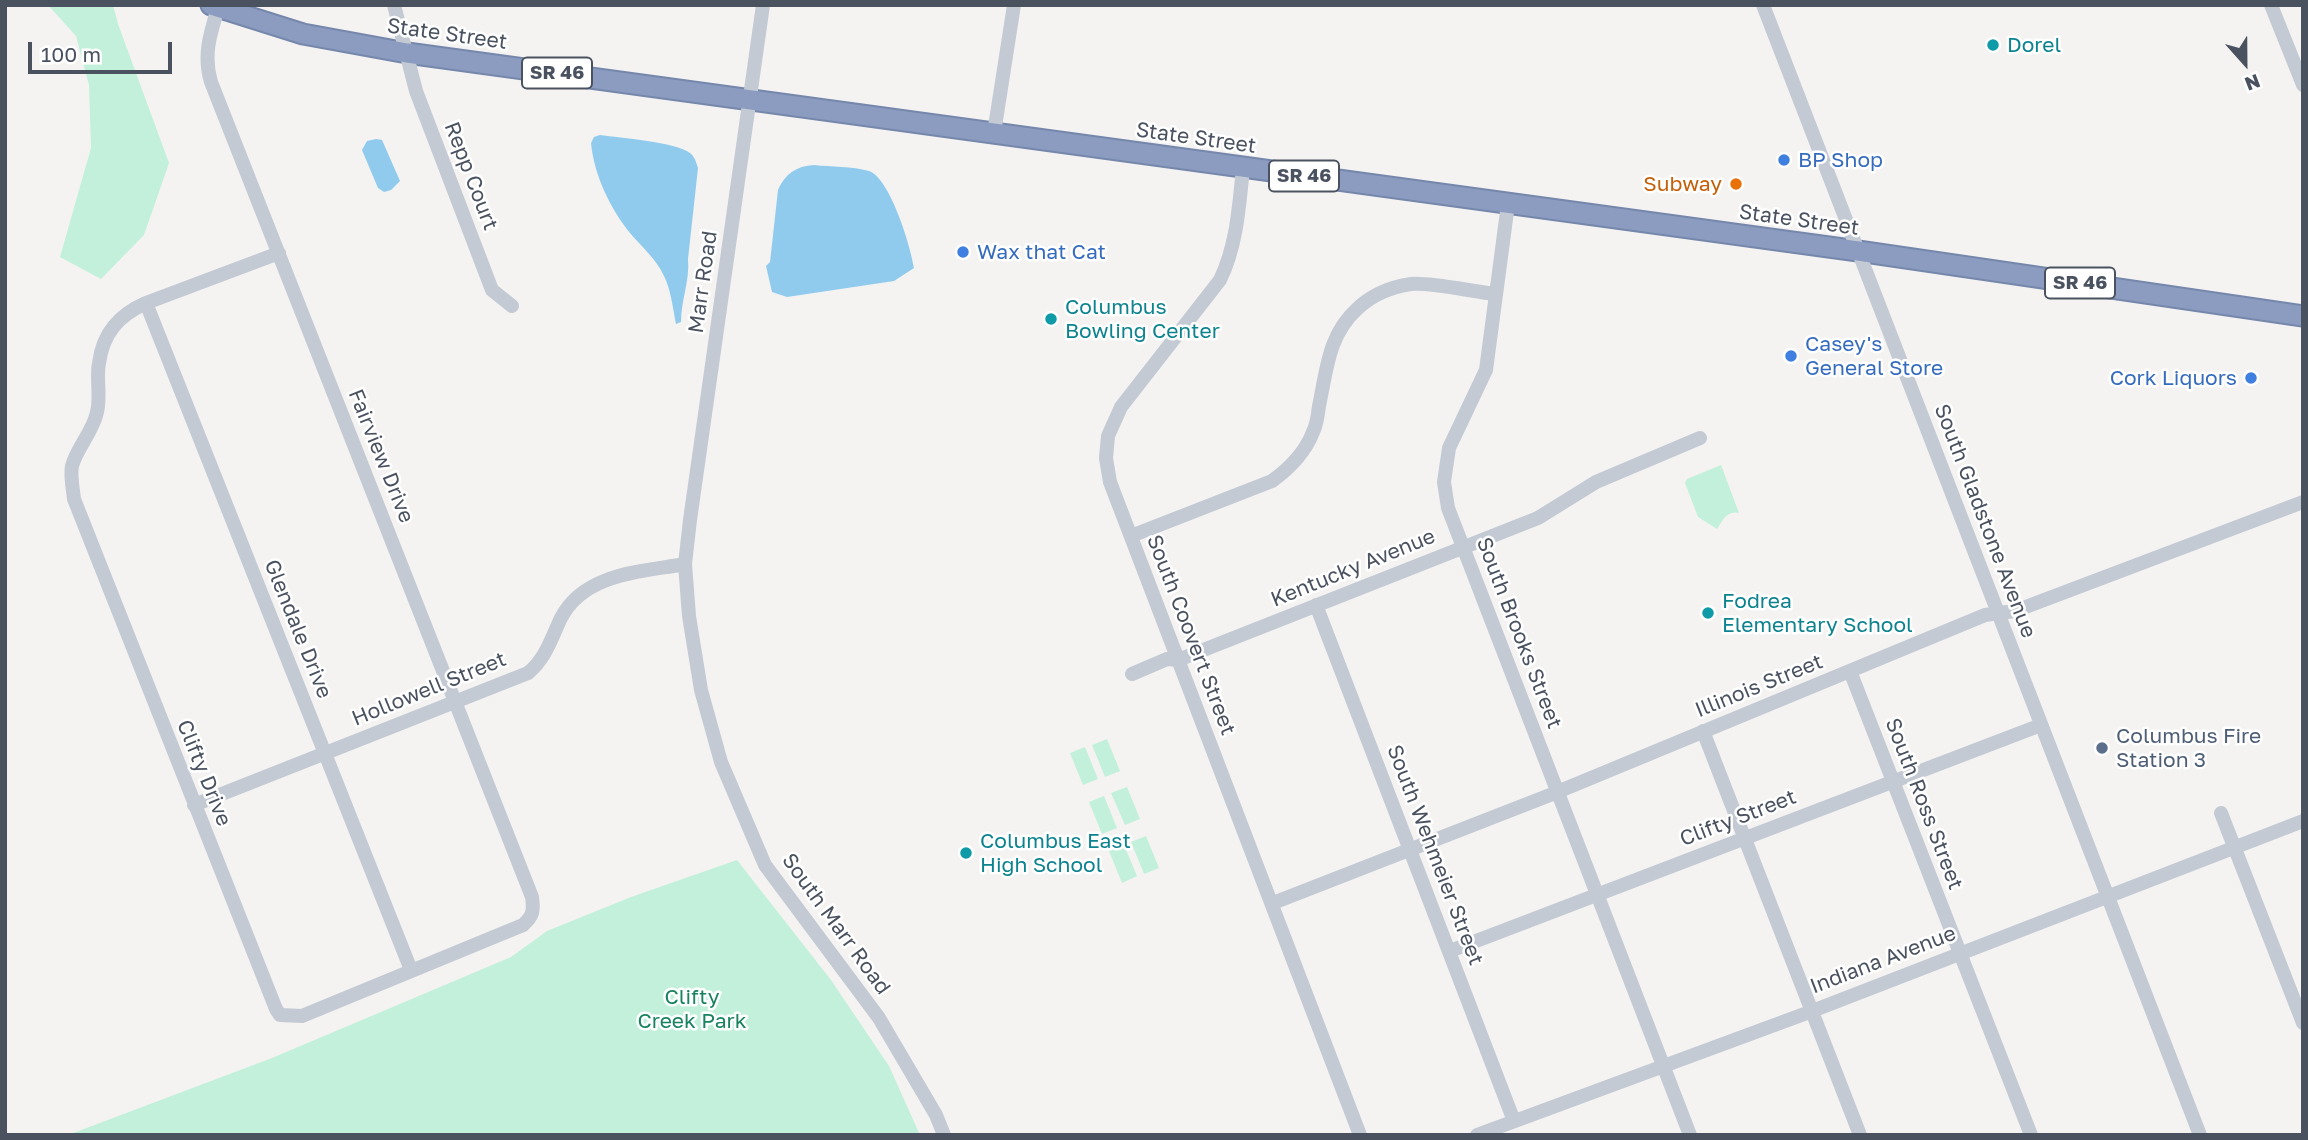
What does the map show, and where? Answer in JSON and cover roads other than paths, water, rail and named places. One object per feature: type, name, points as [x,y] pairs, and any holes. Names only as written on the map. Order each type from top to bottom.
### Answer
[{"type":"highway","name":"State Street","points":[[215,7],[303,34],[407,53],[1858,251],[2303,316]]},
{"type":"street","name":"Repp Court","points":[[394,5],[416,92],[492,290],[512,306]]},
{"type":"street","name":"Marr Road","points":[[685,564],[763,5]]},
{"type":"street","points":[[993,133],[1014,5]]},
{"type":"street","name":"South Gladstone Avenue","points":[[1763,5],[2200,1135]]},
{"type":"street","points":[[2271,5],[2303,85]]},
{"type":"street","name":"Fairview Drive","points":[[215,7],[207,45],[208,72],[532,897],[532,917]]},
{"type":"street","name":"South Coovert Street","points":[[1244,168],[1234,245],[1224,273],[1121,407],[1108,436],[1106,458],[1110,482],[1360,1135]]},
{"type":"street","name":"South Brooks Street","points":[[1508,204],[1486,370],[1449,448],[1444,482],[1448,508],[1690,1135]]},
{"type":"street","name":"Clifty Drive","points":[[279,253],[146,303],[128,311],[116,321],[107,336],[99,363],[98,410],[72,467],[74,499],[280,1015],[302,1016],[523,925],[532,917]]},
{"type":"street","points":[[1131,536],[1272,481],[1288,470],[1303,452],[1314,431],[1331,348],[1337,332],[1366,300],[1388,289],[1413,284],[1496,295]]},
{"type":"street","name":"Glendale Drive","points":[[146,303],[411,970]]},
{"type":"street","name":"Kentucky Avenue","points":[[1132,674],[1167,659],[1178,660],[1538,518],[1596,482],[1700,438]]},
{"type":"street","name":"Illinois Street","points":[[1273,904],[1557,792],[1985,615],[2015,611],[2303,502]]},
{"type":"street","name":"Hollowell Street","points":[[194,805],[518,677],[538,664],[547,651],[562,615],[575,599],[592,585],[612,577],[685,564]]},
{"type":"street","name":"South Marr Road","points":[[685,564],[689,615],[701,690],[721,762],[765,865],[879,1018],[936,1115],[944,1135]]},
{"type":"street","name":"South Wehmeier Street","points":[[1316,605],[1514,1121]]},
{"type":"street","name":"South Ross Street","points":[[1850,671],[2031,1135]]},
{"type":"street","name":"Clifty Street","points":[[1450,951],[2041,725]]},
{"type":"street","points":[[1703,731],[1860,1135]]},
{"type":"street","points":[[2221,813],[2303,1023]]},
{"type":"street","name":"Indiana Avenue","points":[[1477,1135],[1812,1011],[2303,821]]},
{"type":"water","points":[[600,135],[673,146],[690,153],[695,160],[698,168],[681,322],[676,324],[672,300],[661,270],[630,233],[604,191],[591,143],[594,137]]},
{"type":"water","points":[[382,140],[400,181],[391,190],[384,192],[378,188],[362,150],[367,141]]},
{"type":"water","points":[[814,165],[862,169],[877,176],[892,199],[909,245],[914,268],[894,281],[787,297],[772,292],[766,266],[770,262],[778,190],[792,172]]},
{"type":"place","name":"Dorel","points":[[1993,45]]},
{"type":"place","name":"BP Shop","points":[[1784,160]]},
{"type":"place","name":"Subway","points":[[1736,184]]},
{"type":"place","name":"Wax that Cat","points":[[963,252]]},
{"type":"place","name":"Columbus Bowling Center","points":[[1051,319]]},
{"type":"place","name":"Casey's General Store","points":[[1791,356]]},
{"type":"place","name":"Cork Liquors","points":[[2251,378]]},
{"type":"place","name":"Fodrea Elementary School","points":[[1708,613]]},
{"type":"place","name":"Columbus Fire Station 3","points":[[2102,748]]},
{"type":"place","name":"Columbus East High School","points":[[966,853]]},
{"type":"park label","name":"Clifty Creek Park","points":[[692,1009]]}]
